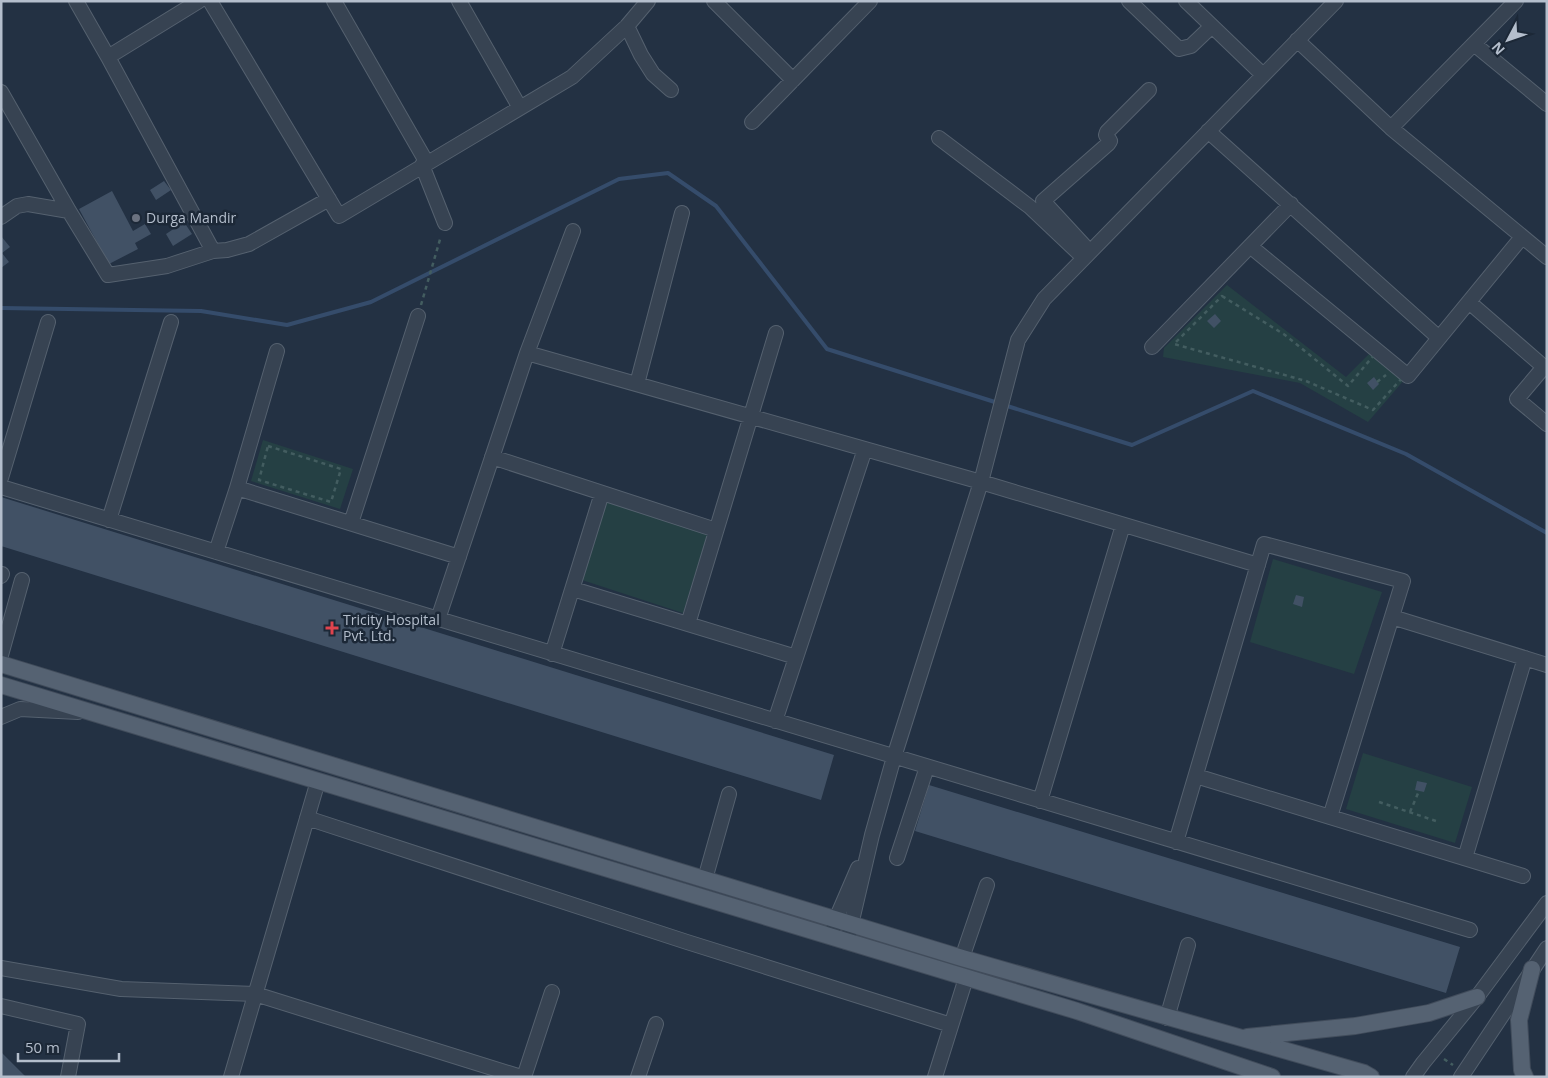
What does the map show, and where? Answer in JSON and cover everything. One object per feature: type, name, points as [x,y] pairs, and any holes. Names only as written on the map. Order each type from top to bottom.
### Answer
[{"type":"main road","points":[[1,664],[962,958],[1364,1073],[1371,1077]]},
{"type":"main road","points":[[1,685],[1077,1011],[1272,1077]]},
{"type":"main road","points":[[1525,1077],[1522,1070],[1519,1020],[1532,969]]},
{"type":"main road","points":[[1237,1038],[1364,1024],[1429,1013],[1477,997]]},
{"type":"main road","points":[[1210,1056],[1242,1077]]},
{"type":"street","points":[[76,1],[213,251]]},
{"type":"street","points":[[108,57],[199,1]]},
{"type":"street","points":[[210,1],[339,216],[572,77],[626,26],[648,1]]},
{"type":"street","points":[[334,1],[424,164],[445,223]]},
{"type":"street","points":[[459,1],[520,108]]},
{"type":"street","points":[[714,1],[793,80]]},
{"type":"street","points":[[752,122],[870,1]]},
{"type":"street","points":[[1129,1],[1179,49],[1191,46],[1212,26]]},
{"type":"street","points":[[1186,1],[1263,75]]},
{"type":"street","points":[[847,942],[872,835],[894,757],[981,482],[1018,340],[1044,299],[1336,1]]},
{"type":"street","points":[[1391,128],[1516,1]]},
{"type":"street","points":[[626,26],[640,56],[652,74],[672,90]]},
{"type":"street","points":[[1297,40],[1391,128],[1547,257]]},
{"type":"street","points":[[1474,44],[1547,104]]},
{"type":"street","points":[[1087,255],[1043,201],[1108,144],[1110,141],[1106,135],[1107,132],[1149,90]]},
{"type":"street","points":[[1,92],[108,275],[167,266],[213,251],[227,250],[250,244],[329,199]]},
{"type":"street","points":[[1208,131],[1439,338]]},
{"type":"street","points":[[939,138],[1030,207],[1087,255]]},
{"type":"street","points":[[1,217],[17,206],[28,204],[69,211]]},
{"type":"street","points":[[1152,347],[1291,204]]},
{"type":"street","points":[[637,384],[682,213]]},
{"type":"street","points":[[438,619],[527,353],[573,231]]},
{"type":"street","points":[[1250,246],[1408,376],[1522,237]]},
{"type":"street","points":[[1469,302],[1544,367],[1517,399],[1547,424]]},
{"type":"street","points":[[351,523],[418,316]]},
{"type":"street","points":[[1,478],[48,322]]},
{"type":"street","points":[[109,520],[171,322]]},
{"type":"street","points":[[688,624],[776,334]]},
{"type":"street","points":[[216,552],[237,488],[277,351]]},
{"type":"street","points":[[527,353],[981,482],[1258,565]]},
{"type":"street","points":[[775,721],[865,449]]},
{"type":"street","points":[[492,457],[716,530]]},
{"type":"street","points":[[1,487],[1470,930]]},
{"type":"street","points":[[237,488],[459,557]]},
{"type":"street","points":[[552,654],[602,493]]},
{"type":"street","points":[[1040,801],[1123,525]]},
{"type":"street","points":[[1176,842],[1264,544],[1403,581],[1330,817]]},
{"type":"street","points":[[1,655],[22,580]]},
{"type":"street","points":[[573,589],[796,657]]},
{"type":"street","points":[[1392,617],[1547,664]]},
{"type":"street","points":[[1465,858],[1524,658]]},
{"type":"street","points":[[1,717],[20,709],[96,713]]},
{"type":"street","points":[[898,858],[927,767]]},
{"type":"street","points":[[1196,776],[1523,876]]},
{"type":"street","points":[[231,1077],[318,781]]},
{"type":"street","points":[[705,879],[729,794]]},
{"type":"street","points":[[307,818],[669,936],[951,1025]]},
{"type":"street","points":[[831,937],[836,919],[872,835]]},
{"type":"street","points":[[962,958],[987,885]]},
{"type":"street","points":[[1414,1077],[1423,1062],[1477,997],[1547,903]]},
{"type":"street","points":[[1167,1018],[1188,945]]},
{"type":"street","points":[[1457,1071],[1546,949]]},
{"type":"street","points":[[1,968],[121,990],[255,994],[523,1077],[552,992]]},
{"type":"street","points":[[935,1077],[966,978]]},
{"type":"street","points":[[1,1006],[78,1024],[68,1077]]},
{"type":"street","points":[[638,1077],[656,1024]]},
{"type":"path","points":[[418,316],[445,223]]},
{"type":"path","points":[[1222,296],[1284,335],[1348,386],[1374,355],[1402,378],[1373,410],[1306,381],[1174,344],[1222,296]]},
{"type":"path","points":[[268,446],[341,469],[331,502],[259,480],[268,446]]},
{"type":"path","points":[[1410,812],[1419,791]]},
{"type":"path","points":[[1379,802],[1436,821]]},
{"type":"path","points":[[1442,1058],[1457,1071]]},
{"type":"green space","points":[[1227,285],[1346,377],[1372,351],[1405,379],[1368,422],[1300,383],[1163,357],[1164,348]]},
{"type":"green space","points":[[263,440],[353,469],[340,509],[251,481]]},
{"type":"green space","points":[[607,501],[708,533],[683,613],[582,580]]},
{"type":"green space","points":[[1273,559],[1382,592],[1354,674],[1250,642]]},
{"type":"green space","points":[[1363,753],[1472,787],[1455,843],[1346,809]]},
{"type":"building","points":[[164,181],[171,190],[156,200],[150,190]]},
{"type":"building","points":[[112,191],[133,231],[145,224],[151,234],[135,243],[138,249],[109,264],[79,209]]},
{"type":"building","points":[[184,222],[192,234],[173,246],[166,234]]},
{"type":"building","points":[[1,236],[10,247],[2,253],[9,262],[1,268]]},
{"type":"building","points":[[1215,314],[1221,321],[1214,328],[1207,321]]},
{"type":"building","points":[[1374,377],[1379,384],[1373,390],[1367,383]]},
{"type":"building","points":[[1,497],[834,755],[821,800],[1,546]]},
{"type":"building","points":[[1296,595],[1304,597],[1302,607],[1293,604]]},
{"type":"building","points":[[1417,781],[1427,783],[1424,792],[1415,790]]},
{"type":"building","points":[[929,785],[1460,947],[1446,993],[915,831]]},
{"type":"building","points":[[1,1052],[26,1077],[1,1077]]},
{"type":"waterway","points":[[1,308],[201,311],[287,325],[371,302],[619,179],[668,173],[716,206],[827,349],[998,403]]},
{"type":"waterway","points":[[1004,405],[1132,445],[1253,391],[1406,454],[1547,533]]},
{"type":"place","name":"Durga Mandir","points":[[136,218]]},
{"type":"place","name":"Tricity Hospital Pvt. Ltd.","points":[[332,628]]}]
